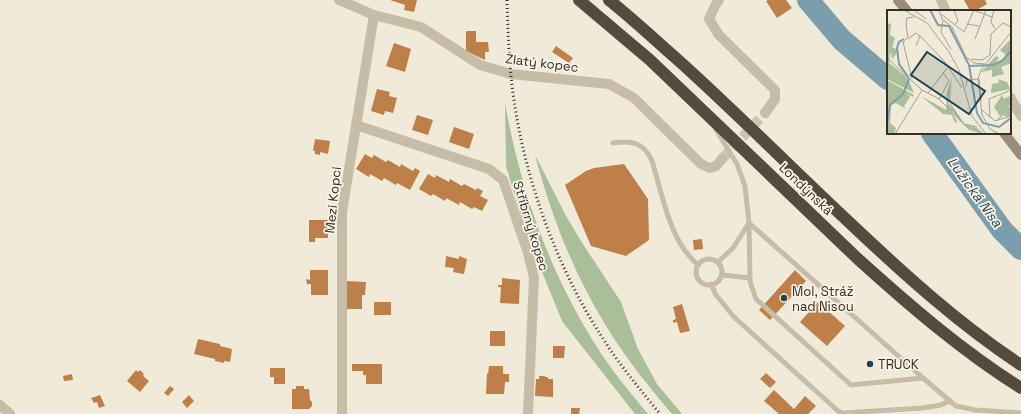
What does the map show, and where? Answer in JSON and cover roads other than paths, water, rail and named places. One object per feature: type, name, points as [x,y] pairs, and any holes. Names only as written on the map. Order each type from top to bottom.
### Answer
[{"type":"highway","name":"Londýnská","points":[[579,0],[650,60],[705,114],[890,287],[961,347],[998,374],[1021,388]]},
{"type":"highway","name":"Londýnská","points":[[610,0],[702,82],[808,184],[916,284],[950,313],[1021,364]]},
{"type":"street","name":"Zlatý kopec","points":[[339,0],[374,15],[421,27],[480,65],[511,74],[609,84],[634,98],[701,164],[710,168],[716,166],[722,159]]},
{"type":"street","points":[[719,0],[709,19],[718,35],[775,90],[775,99],[765,113]]},
{"type":"street","points":[[898,0],[906,10]]},
{"type":"street","points":[[941,0],[946,10]]},
{"type":"street","name":"Mezi Kopci","points":[[342,414],[342,212],[374,15]]},
{"type":"street","points":[[1011,99],[1021,116]]},
{"type":"street","name":"Stříbrný kopec","points":[[356,125],[489,169],[503,180],[528,253],[534,278],[528,414]]},
{"type":"street","points":[[1005,134],[1021,155]]},
{"type":"street","points":[[0,405],[10,414]]},
{"type":"lane","points":[[705,114],[737,164],[745,186],[749,223],[750,278],[756,299],[851,385],[923,378]]},
{"type":"lane","points":[[613,143],[630,141],[640,146],[647,152],[652,161],[675,234],[685,251],[698,265]]},
{"type":"lane","points":[[718,262],[733,248],[749,223]]},
{"type":"lane","points":[[749,223],[956,406],[975,410],[1021,413]]},
{"type":"lane","points":[[706,260],[714,260],[718,262],[721,266],[722,275],[717,282],[704,284],[698,278],[696,273],[698,265],[706,260]]},
{"type":"lane","points":[[722,275],[750,278]]},
{"type":"lane","points":[[711,284],[716,295],[734,317],[838,411],[843,413],[854,413],[922,408],[941,405],[950,401]]},
{"type":"waterway","name":"Lužická Nisa","points":[[808,0],[842,40],[887,78]]},
{"type":"waterway","name":"Lužická Nisa","points":[[933,134],[1002,230],[1021,249]]},
{"type":"tunnel","points":[[722,159],[765,113]]},
{"type":"railway","points":[[507,0],[511,75],[519,130],[526,160],[545,222],[584,308],[614,355],[660,414]]},
{"type":"place","name":"Mol, Stráž nad Nisou","points":[[784,298]]},
{"type":"place","name":"TRUCK","points":[[870,364]]}]
